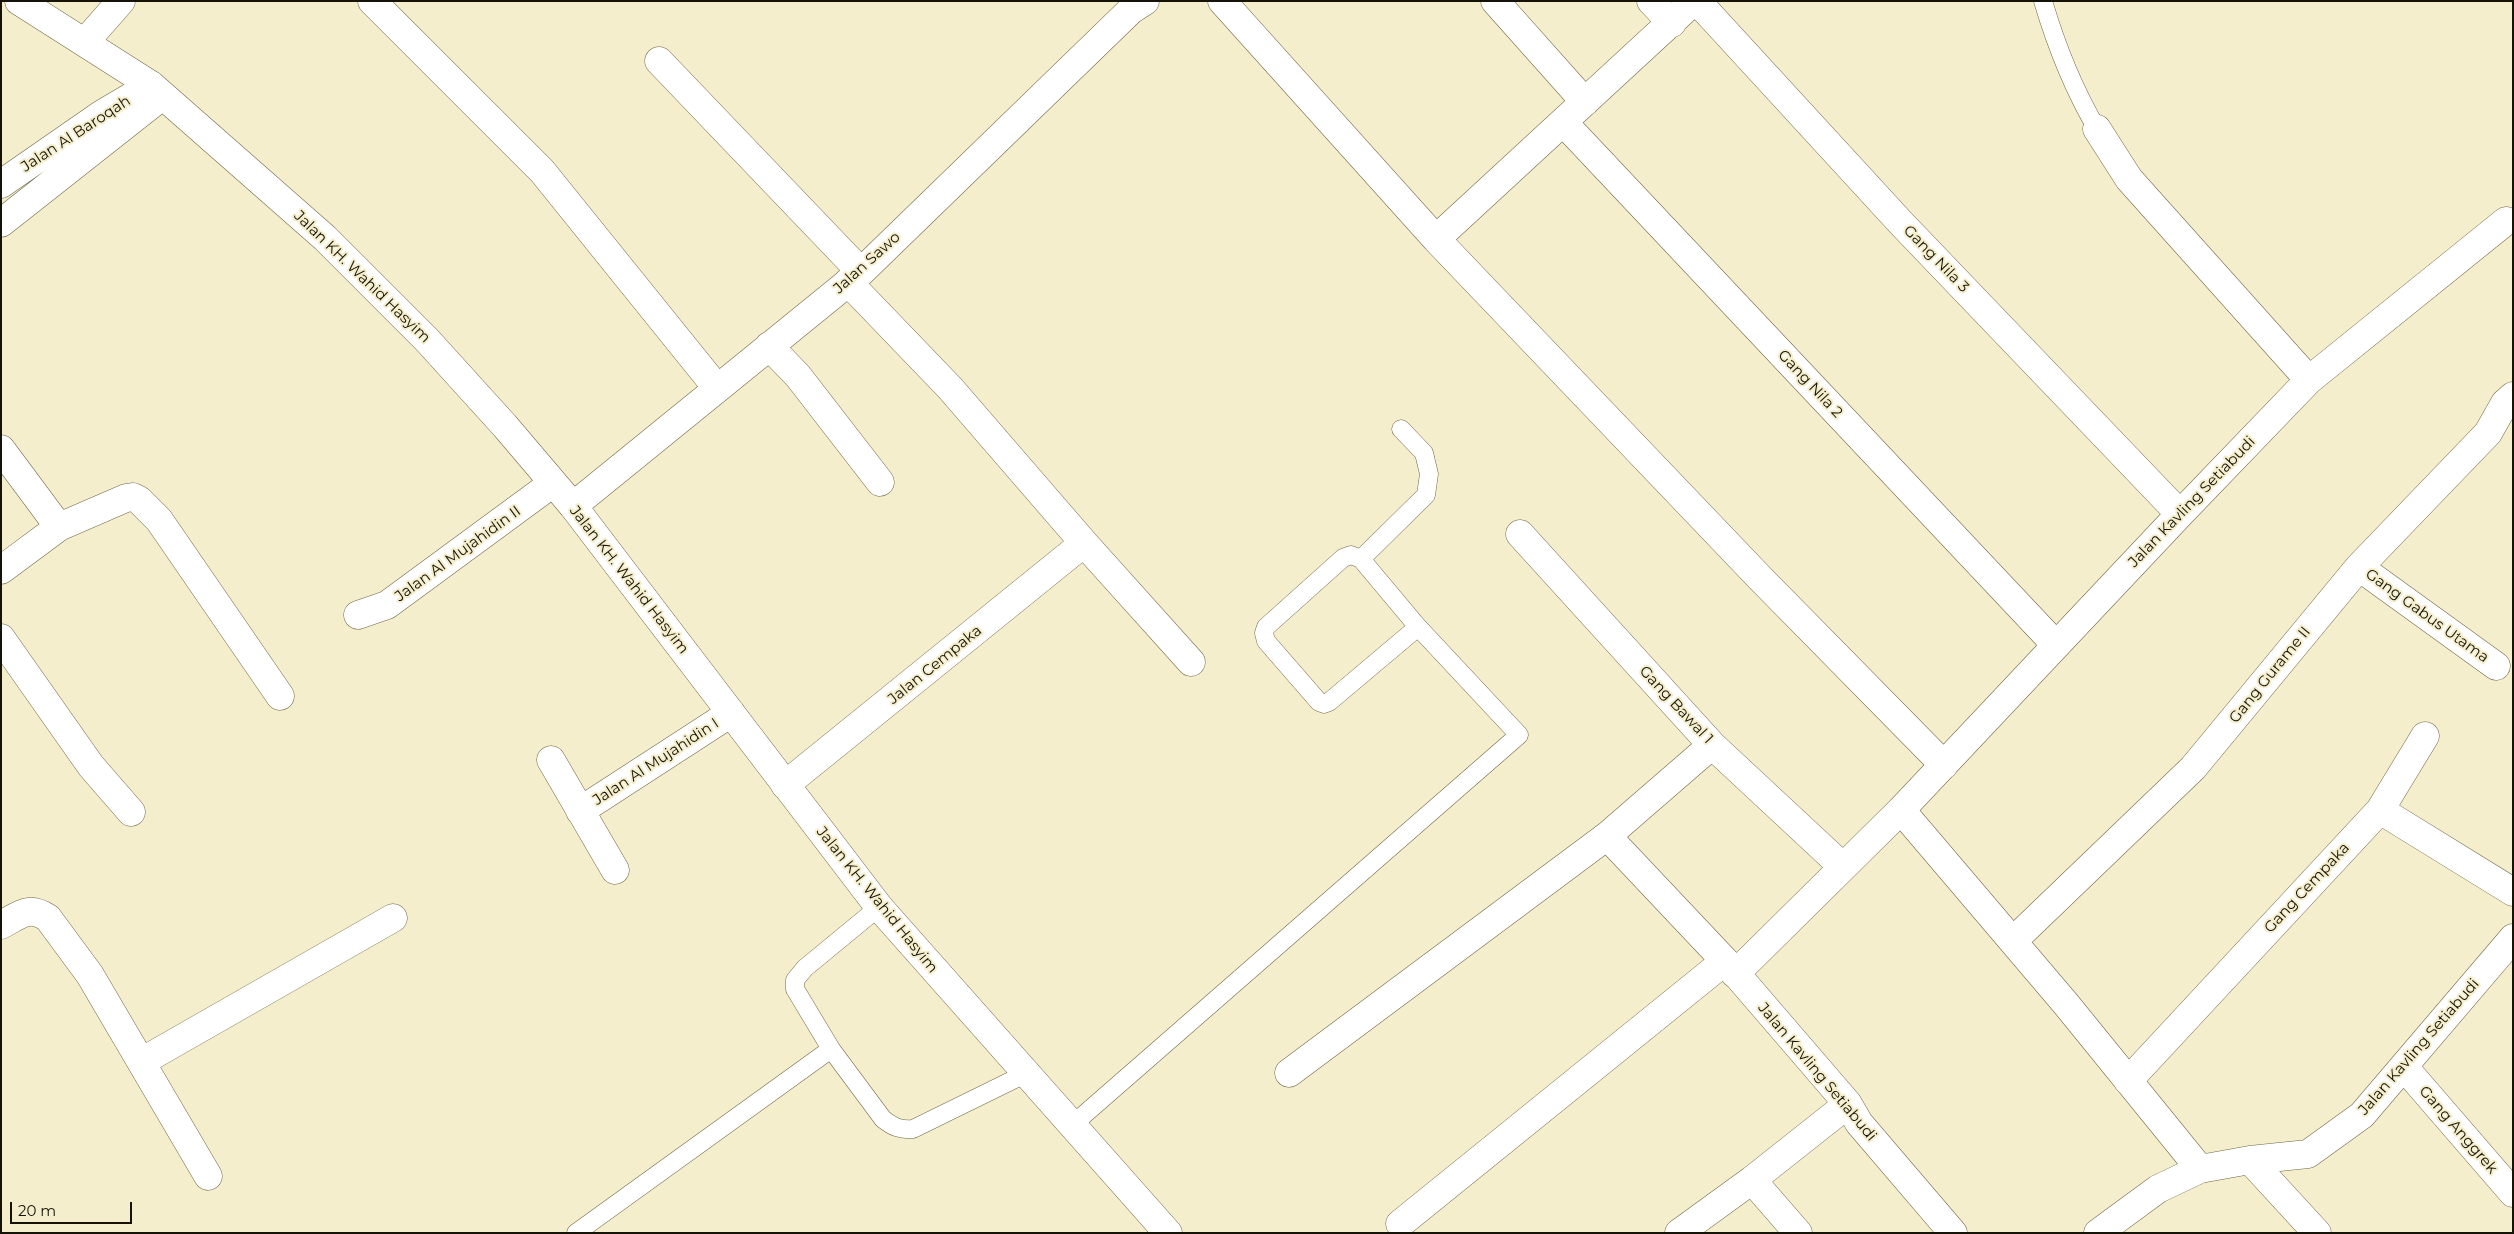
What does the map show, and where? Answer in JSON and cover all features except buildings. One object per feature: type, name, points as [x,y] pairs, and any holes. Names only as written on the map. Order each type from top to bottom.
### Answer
[{"type":"street","name":"Jalan KH. Wahid Hasyim","points":[[19,1],[85,42],[156,91],[326,238],[427,340],[573,506],[879,907],[1071,1126],[1168,1233]]},
{"type":"street","points":[[85,42],[121,1]]},
{"type":"street","points":[[372,1],[542,171],[717,388]]},
{"type":"street","points":[[1222,1],[1436,239],[1760,578],[1944,765]]},
{"type":"street","points":[[1495,1],[1585,102]]},
{"type":"street","points":[[1651,1],[1672,23]]},
{"type":"street","points":[[1436,239],[1695,1]]},
{"type":"street","name":"Gang Nila 3","points":[[1695,1],[1902,223],[2180,514]]},
{"type":"street","name":"Jalan Sawo","points":[[573,506],[855,277],[1134,4]]},
{"type":"street","points":[[659,61],[855,277],[1084,543],[1191,662]]},
{"type":"street","points":[[1,223],[156,91]]},
{"type":"street","name":"Jalan Al Baroqah","points":[[1,184],[102,114],[156,91]]},
{"type":"street","points":[[2092,120],[2129,179],[2309,380]]},
{"type":"street","name":"Gang Nila 2","points":[[1564,122],[2056,645]]},
{"type":"street","name":"Jalan Kavling Setiabudi","points":[[1953,1233],[1859,1123],[1848,1104],[1730,968],[1843,867],[1901,810],[2309,380],[2506,221]]},
{"type":"street","points":[[769,346],[798,376],[880,482]]},
{"type":"street","name":"Gang Gurame II","points":[[2013,941],[2193,768],[2358,567],[2488,433],[2505,403],[2513,396]]},
{"type":"street","points":[[1,449],[59,527]]},
{"type":"street","name":"Jalan Al Mujahidin II","points":[[358,615],[387,605],[553,483]]},
{"type":"street","points":[[1,570],[59,527],[126,498],[133,497],[139,500],[159,520],[180,548],[280,696]]},
{"type":"street","name":"Gang Bawal 1","points":[[1520,534],[1712,745],[1843,867]]},
{"type":"street","name":"Jalan Cempaka","points":[[785,785],[1084,543]]},
{"type":"street","name":"Gang Gabus Utama","points":[[2358,567],[2496,666]]},
{"type":"street","points":[[1,638],[92,766],[131,812]]},
{"type":"street","name":"Jalan Al Mujahidin I","points":[[580,811],[731,713]]},
{"type":"street","name":"Gang Cempaka","points":[[2128,1081],[2380,810],[2426,736]]},
{"type":"street","points":[[1289,1073],[1607,836],[1712,745]]},
{"type":"street","name":"Jalan Al Mujahidin I","points":[[551,760],[614,870]]},
{"type":"street","points":[[1901,810],[2013,941],[2200,1168]]},
{"type":"street","points":[[2380,810],[2513,892]]},
{"type":"street","points":[[1400,1224],[1730,968],[1607,836]]},
{"type":"street","points":[[1,925],[28,911],[39,912],[48,918],[90,975],[208,1176]]},
{"type":"street","points":[[141,1062],[393,918]]},
{"type":"street","name":"Jalan Kavling Setiabudi","points":[[2098,1233],[2158,1189],[2200,1168],[2250,1160],[2308,1154],[2362,1115],[2511,943]]},
{"type":"street","name":"Gang Anggrek","points":[[2404,1067],[2513,1193]]},
{"type":"street","points":[[1679,1233],[1752,1180],[1848,1104]]},
{"type":"street","points":[[2250,1160],[2317,1233]]},
{"type":"street","points":[[1752,1180],[1798,1233]]},
{"type":"lane","points":[[2043,1],[2052,31],[2092,120]]},
{"type":"lane","points":[[1361,559],[1426,495],[1429,474],[1424,453],[1402,430]]},
{"type":"lane","points":[[1071,1126],[1519,735],[1418,627],[1361,559],[1352,555],[1343,558],[1266,627],[1264,633],[1266,641],[1319,702],[1324,704],[1330,702],[1418,627]]},
{"type":"lane","points":[[879,907],[805,968],[795,980],[795,990],[831,1049],[883,1119],[892,1127],[902,1130],[913,1129],[1025,1074]]},
{"type":"lane","points":[[576,1233],[831,1049]]}]
